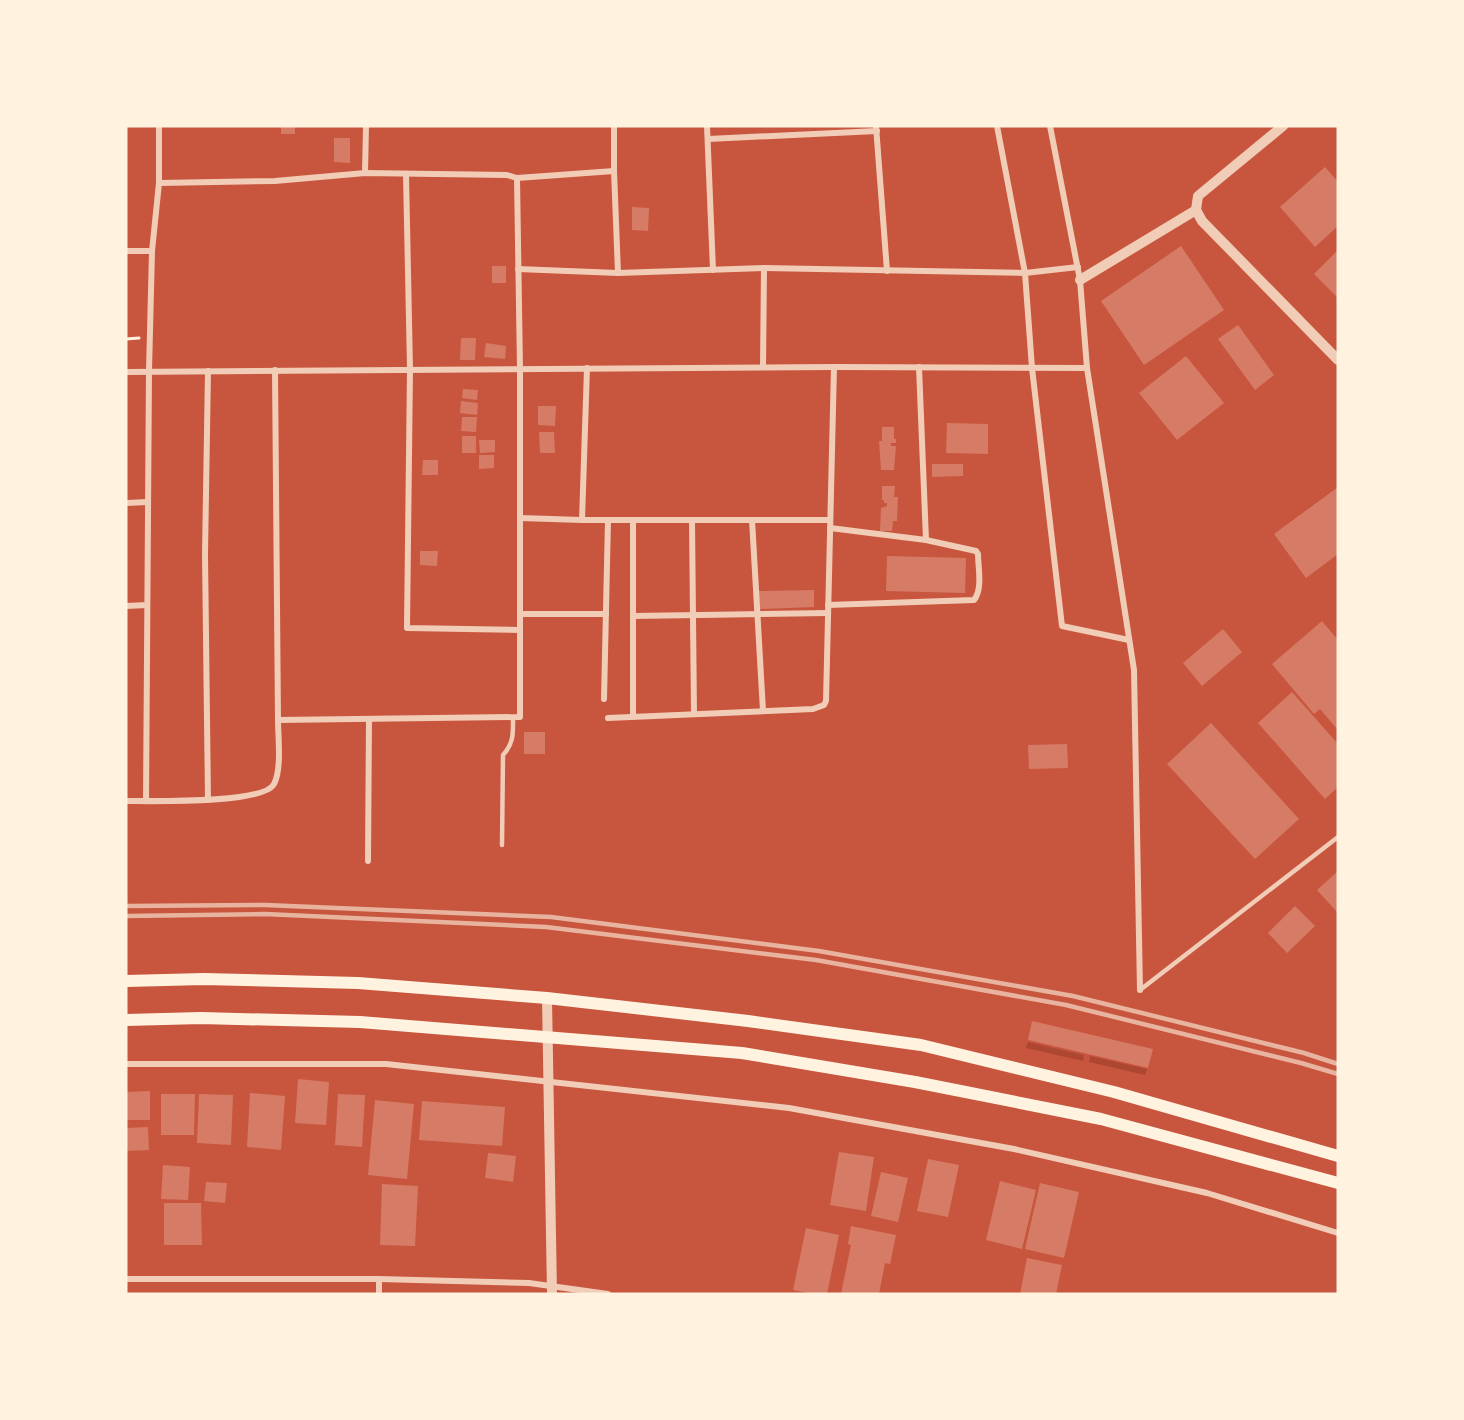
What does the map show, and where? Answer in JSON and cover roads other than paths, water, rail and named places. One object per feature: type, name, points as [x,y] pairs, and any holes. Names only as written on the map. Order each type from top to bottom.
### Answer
[{"type":"main road","points":[[126,981],[204,979],[358,983],[547,998],[748,1021],[921,1045],[1114,1092],[1338,1156]]},
{"type":"main road","points":[[126,1020],[201,1018],[360,1022],[742,1053],[915,1082],[1101,1119],[1338,1183]]},
{"type":"street","points":[[146,801],[148,371],[152,251],[159,183],[159,126]]},
{"type":"street","points":[[365,173],[366,126]]},
{"type":"street","points":[[614,126],[618,273]]},
{"type":"street","points":[[707,126],[713,270]]},
{"type":"street","points":[[997,126],[1025,273],[1032,368],[1062,626],[1129,640]]},
{"type":"street","points":[[1050,126],[1078,267],[1087,368],[1134,670],[1140,990]]},
{"type":"street","points":[[1283,126],[1198,196],[1196,210],[1202,221],[1338,360]]},
{"type":"street","points":[[708,139],[877,129],[887,271]]},
{"type":"street","points":[[159,183],[275,180],[365,173],[507,175],[517,178],[614,171]]},
{"type":"street","points":[[406,174],[410,369],[407,628],[520,630]]},
{"type":"street","points":[[278,720],[520,717],[520,369],[517,178]]},
{"type":"street","points":[[1080,280],[1196,210]]},
{"type":"street","points":[[126,251],[152,251]]},
{"type":"street","points":[[518,269],[618,273],[764,268],[1025,273],[1078,267]]},
{"type":"street","points":[[763,367],[764,268]]},
{"type":"street","points":[[126,372],[763,367],[1087,368]]},
{"type":"street","points":[[608,718],[813,709],[824,705],[826,701],[834,367]]},
{"type":"street","points":[[919,367],[926,540]]},
{"type":"street","points":[[582,520],[587,368]]},
{"type":"street","points":[[126,801],[208,800],[256,795],[267,792],[275,783],[278,770],[278,720],[275,370]]},
{"type":"street","points":[[208,371],[206,554],[208,800]]},
{"type":"street","points":[[126,503],[148,502]]},
{"type":"street","points":[[520,518],[830,520]]},
{"type":"street","points":[[604,699],[608,520]]},
{"type":"street","points":[[633,520],[633,716]]},
{"type":"street","points":[[692,520],[694,714]]},
{"type":"street","points":[[752,520],[763,711]]},
{"type":"street","points":[[828,605],[974,600],[979,587],[976,551],[926,540],[830,528]]},
{"type":"street","points":[[126,606],[147,605]]},
{"type":"street","points":[[633,616],[828,613]]},
{"type":"street","points":[[520,614],[606,614]]},
{"type":"street","points":[[368,861],[369,719]]},
{"type":"street","points":[[547,998],[552,1290]]},
{"type":"street","points":[[126,1064],[386,1064],[789,1108],[1014,1149],[1208,1193],[1338,1233]]},
{"type":"street","points":[[126,1279],[379,1279],[530,1283],[552,1290],[608,1294]]},
{"type":"street","points":[[379,1279],[379,1294]]},
{"type":"lane","points":[[502,845],[503,755],[510,748],[514,737],[513,717]]},
{"type":"lane","points":[[1140,990],[1338,837]]},
{"type":"railway","points":[[126,906],[265,905],[551,917],[819,951],[1073,996],[1304,1053],[1338,1064]]},
{"type":"railway","points":[[126,916],[265,914],[546,927],[816,960],[1066,1005],[1338,1074]]}]
